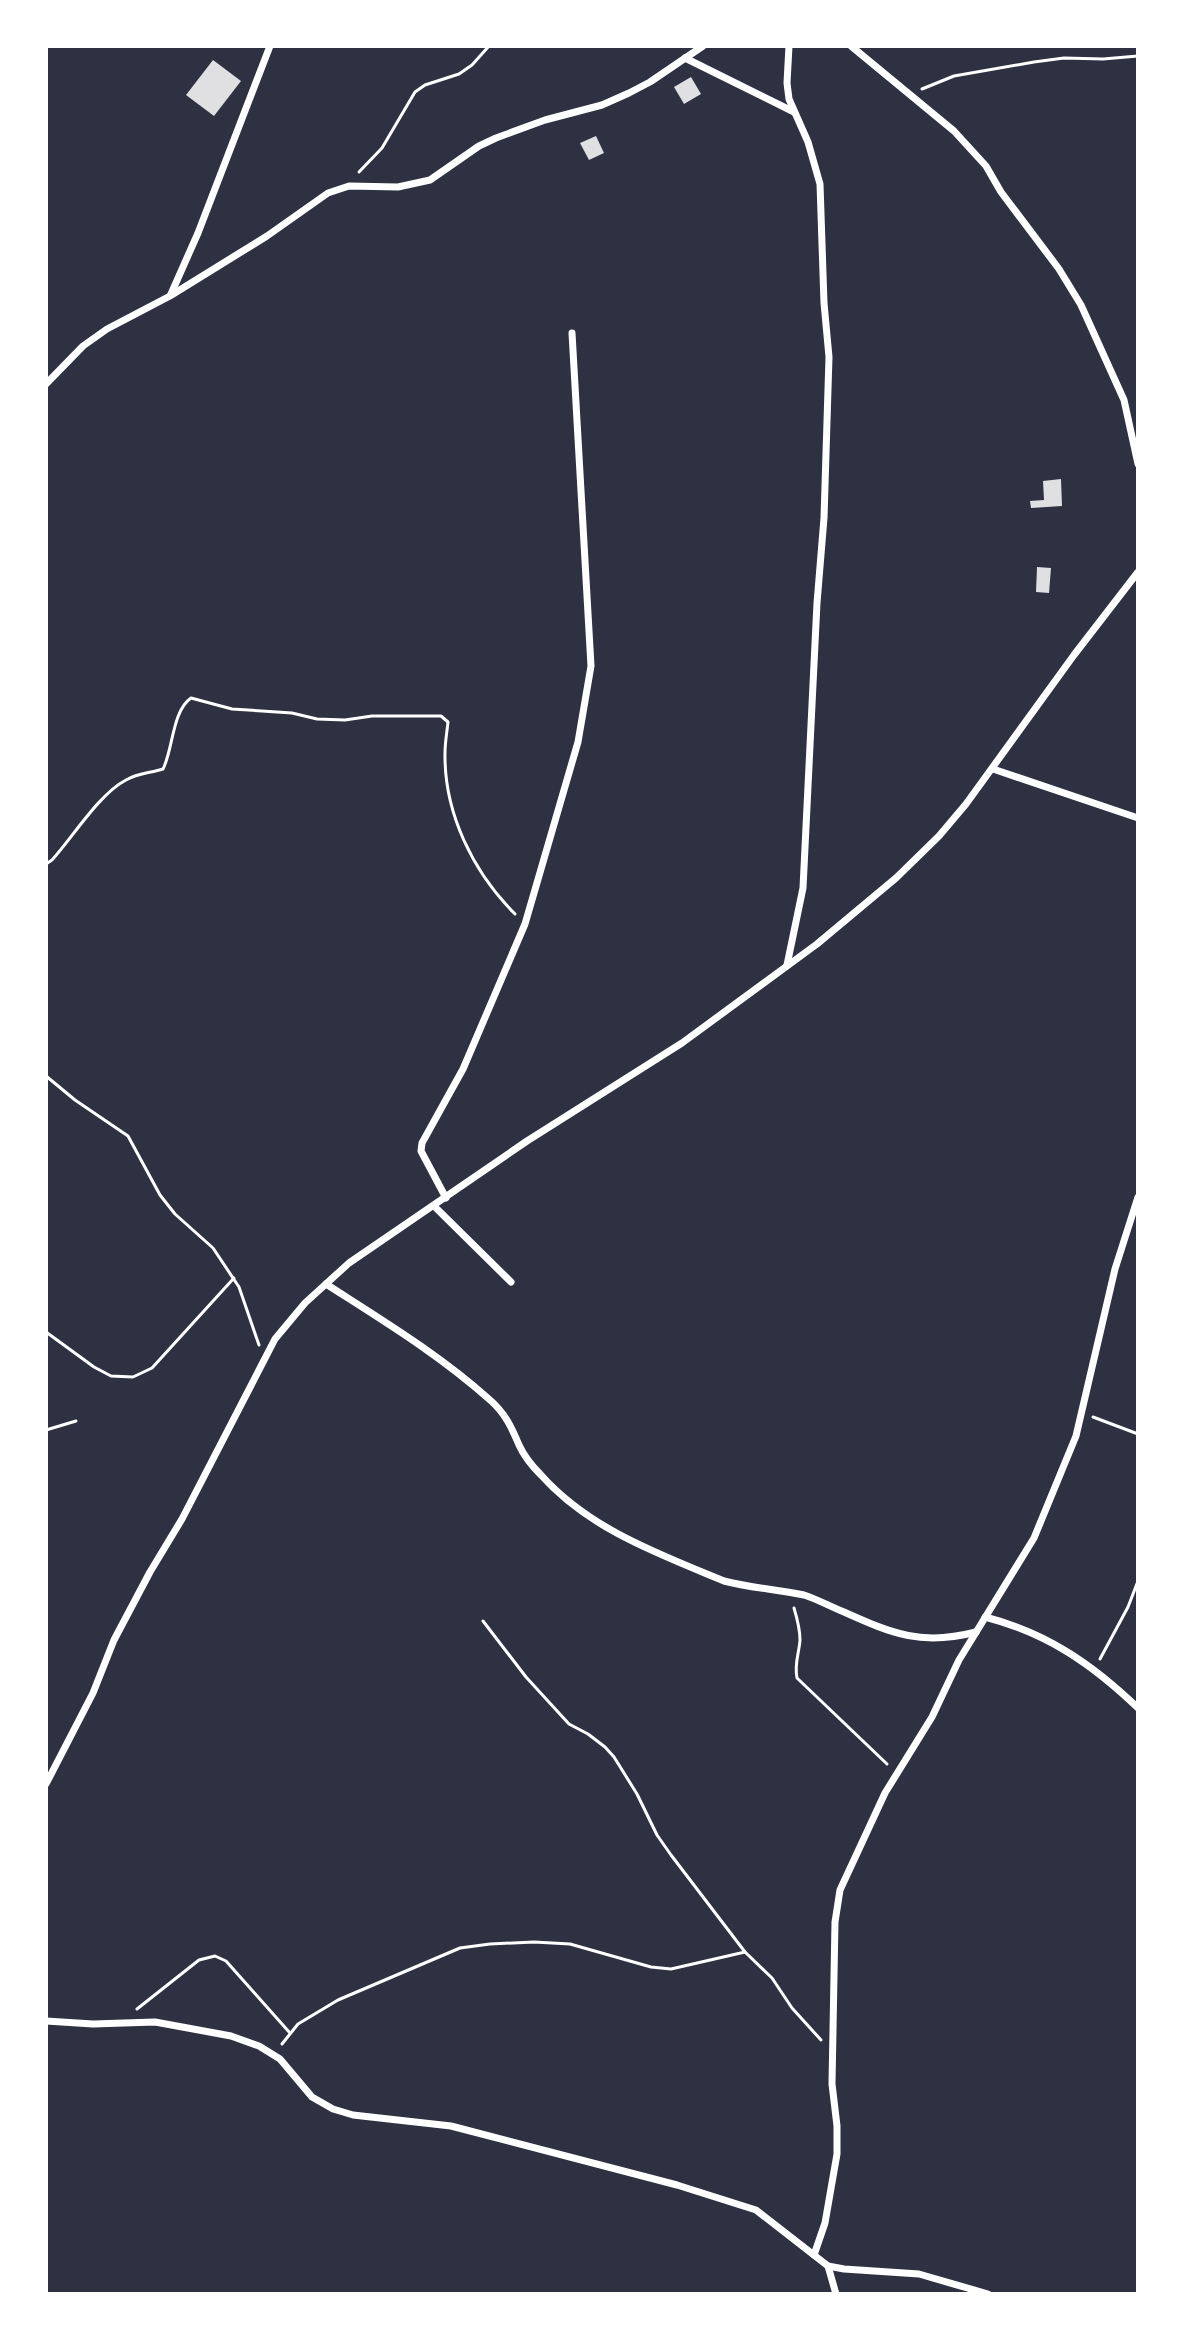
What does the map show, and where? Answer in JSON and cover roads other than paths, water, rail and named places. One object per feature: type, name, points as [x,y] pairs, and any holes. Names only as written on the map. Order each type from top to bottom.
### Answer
[{"type":"street","points":[[170,296],[198,233],[270,46]]},
{"type":"street","points":[[46,384],[83,346],[107,329],[170,296],[339,188],[398,187],[430,180],[496,138],[545,120],[602,105],[629,93],[703,46]]},
{"type":"street","points":[[787,965],[803,888],[824,518],[829,357],[820,184],[788,90],[789,46]]},
{"type":"street","points":[[851,46],[954,131],[986,166],[1001,192],[1037,238],[1081,305],[1124,400],[1138,464]]},
{"type":"street","points":[[685,58],[794,112]]},
{"type":"street","points":[[446,1198],[421,1151],[422,1143],[463,1069],[525,924],[578,742],[591,666],[572,333]]},
{"type":"street","points":[[46,1784],[48,1772],[93,1693],[114,1640],[182,1519],[275,1339],[305,1303],[349,1263],[605,1090],[682,1043],[817,944],[896,878],[939,836],[993,769],[1138,572]]},
{"type":"street","points":[[993,769],[1138,818]]},
{"type":"street","points":[[814,2255],[825,2223],[837,2154],[832,2050],[835,1922],[840,1890],[885,1793],[932,1717],[959,1660],[1034,1538],[1076,1436],[1115,1269],[1138,1197]]},
{"type":"street","points":[[434,1206],[511,1282]]},
{"type":"street","points":[[326,1284],[417,1343],[492,1401],[515,1431],[520,1447],[550,1485],[625,1540],[724,1581],[807,1596],[877,1626],[915,1638],[940,1639],[976,1632]]},
{"type":"street","points":[[985,1617],[1015,1625],[1080,1657],[1138,1708]]},
{"type":"street","points":[[46,2021],[155,2022],[206,2030],[259,2046],[276,2056],[312,2097],[333,2109],[353,2115],[451,2126],[617,2168],[756,2210],[828,2266],[919,2274],[982,2293]]},
{"type":"street","points":[[828,2266],[836,2294]]}]
